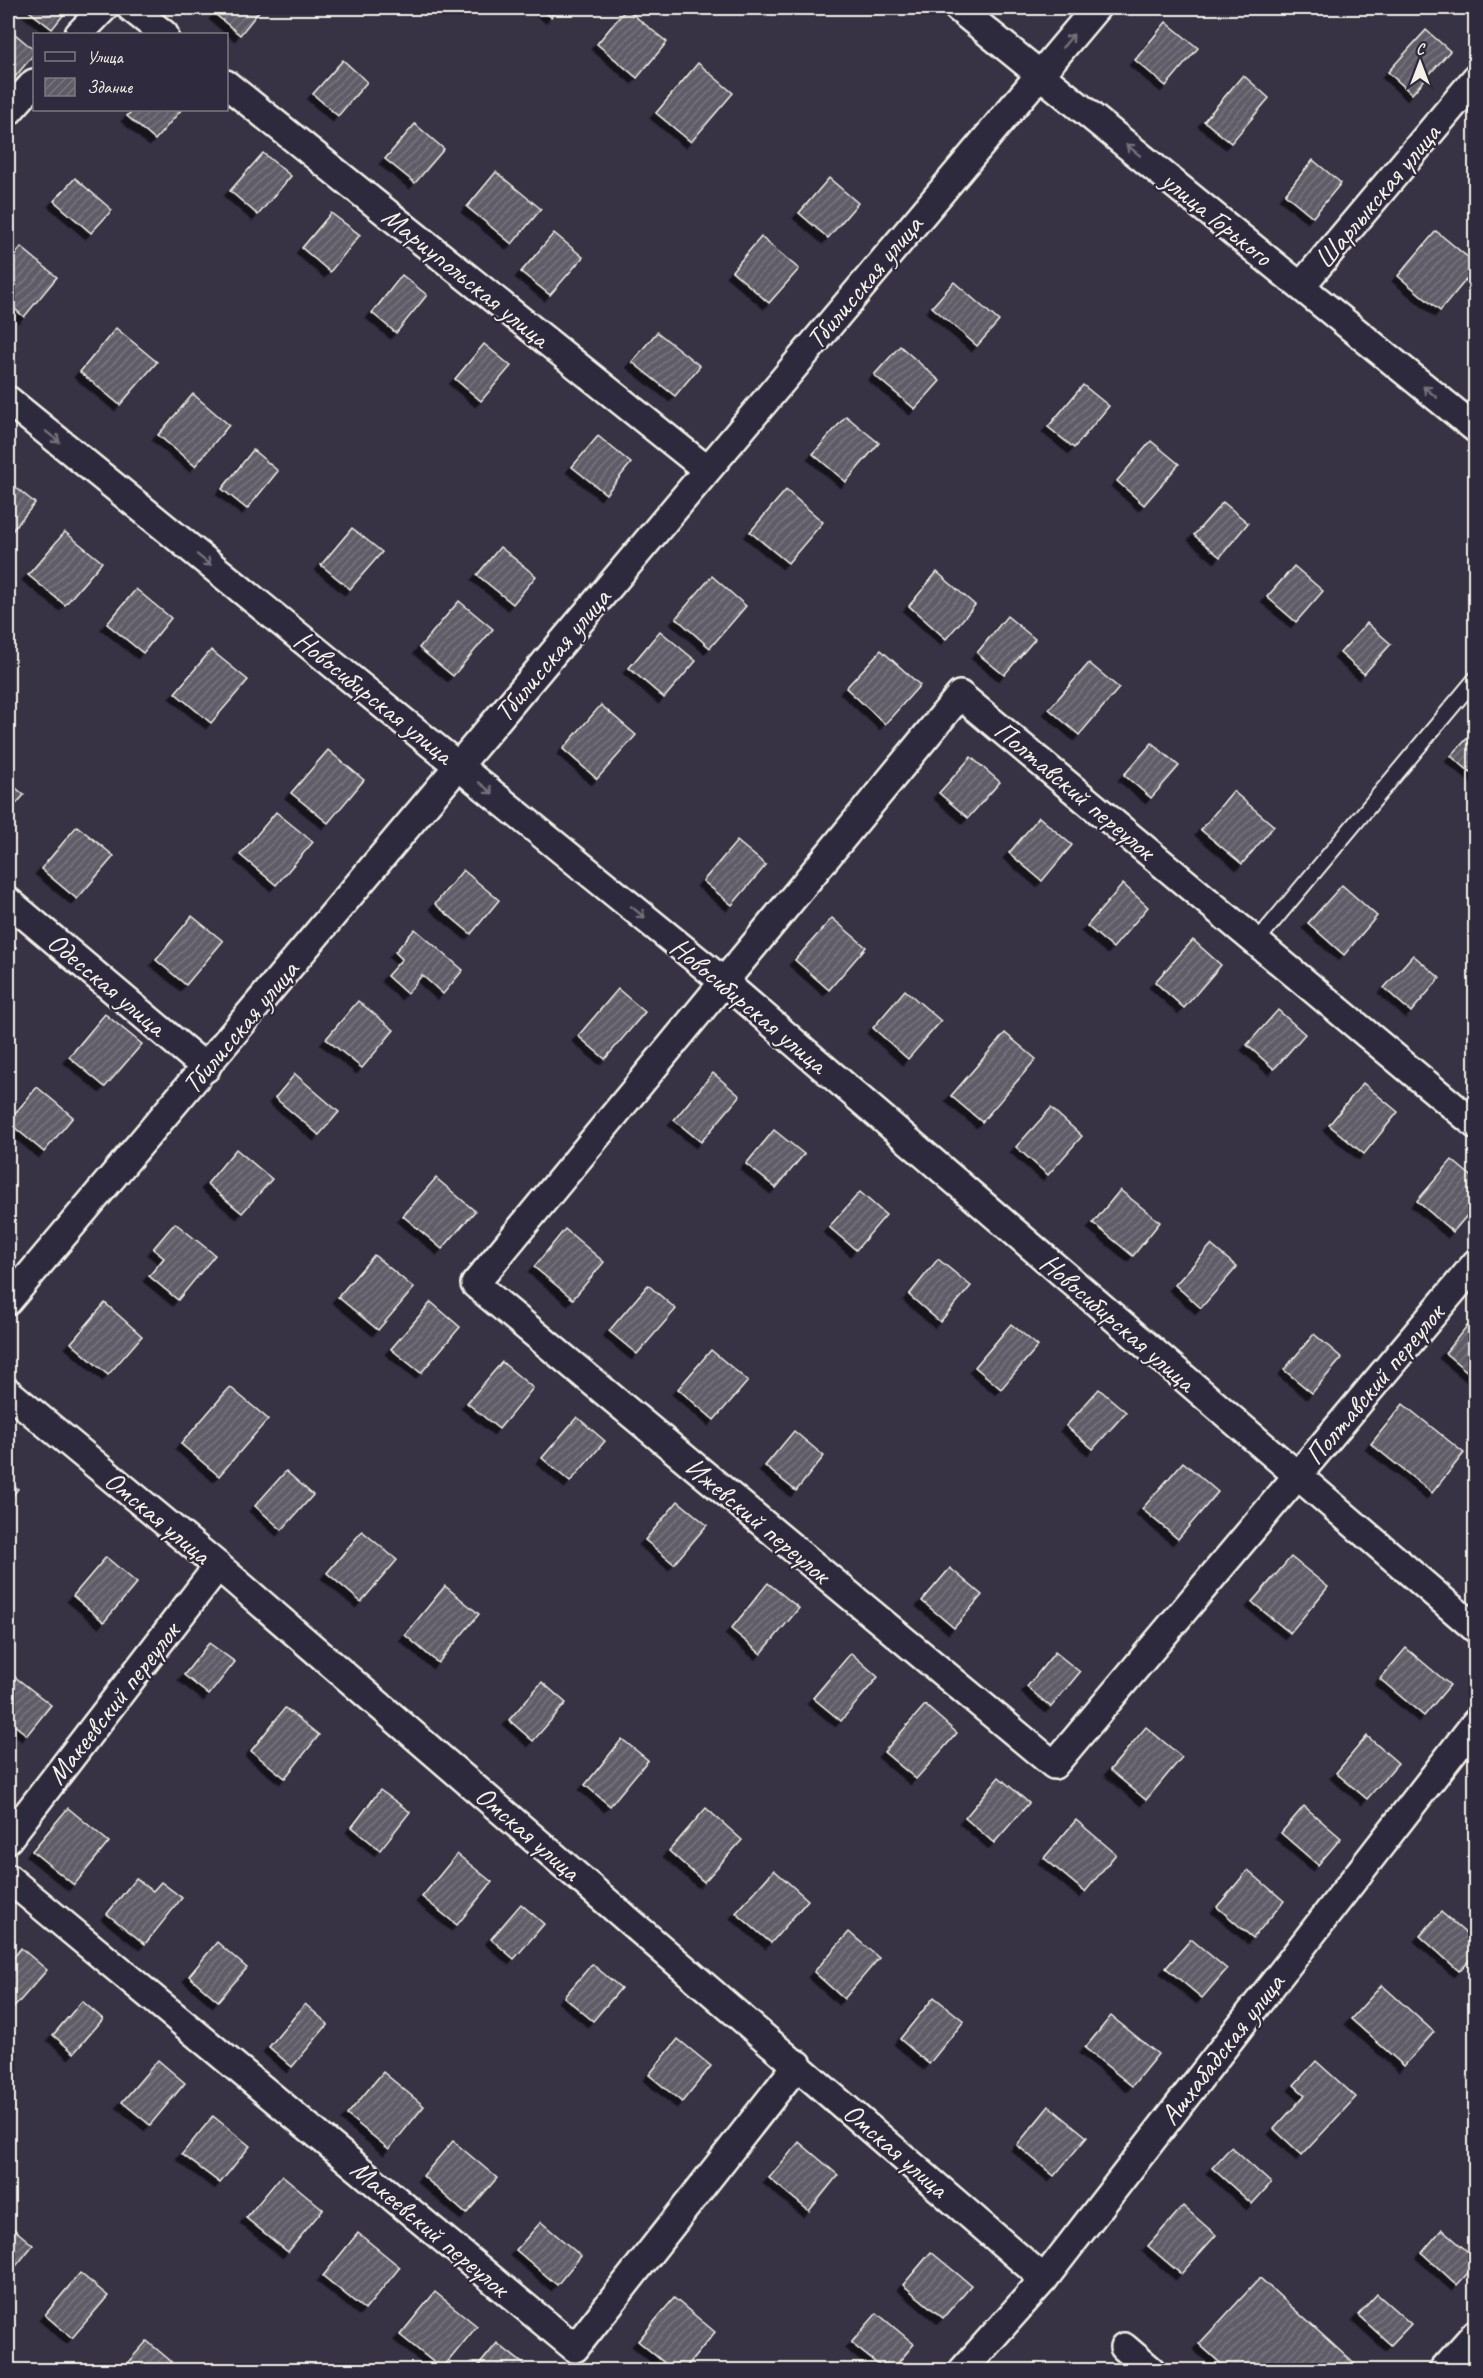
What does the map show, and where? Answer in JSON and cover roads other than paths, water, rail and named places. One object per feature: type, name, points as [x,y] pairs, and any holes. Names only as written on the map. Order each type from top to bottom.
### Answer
[{"type":"street","points":[[80,33],[104,8]]},
{"type":"street","points":[[131,8],[164,33]]},
{"type":"street","name":"улица Горького","points":[[958,8],[1476,429]]},
{"type":"street","name":"Тбилисская улица","points":[[8,1301],[1096,8]]},
{"type":"street","name":"Шарлыкская улица","points":[[1301,286],[1476,78]]},
{"type":"street","points":[[8,112],[33,84]]},
{"type":"street","name":"Мариупольская улица","points":[[228,86],[706,469]]},
{"type":"street","name":"Новосибирская улица","points":[[8,400],[724,982],[1476,1629]]},
{"type":"street","name":"Полтавский переулок","points":[[724,982],[960,694],[1476,1125]]},
{"type":"street","name":"Одесская улица","points":[[8,901],[206,1068]]},
{"type":"street","name":"Ижевский переулок","points":[[724,982],[475,1284],[1054,1765],[1296,1476]]},
{"type":"street","name":"Полтавский переулок","points":[[1296,1476],[1476,1263]]},
{"type":"street","name":"Омская улица","points":[[8,1392],[218,1566],[798,2064],[1044,2279]]},
{"type":"street","name":"Макеевский переулок","points":[[8,1839],[218,1566]]},
{"type":"street","name":"Ашхабадская улица","points":[[963,2370],[1044,2279],[1476,1722]]},
{"type":"street","name":"Макеевский переулок","points":[[8,1878],[575,2348],[798,2064]]},
{"type":"street","points":[[1443,2370],[1476,2333]]},
{"type":"street","points":[[1124,2347],[1151,2370]]},
{"type":"lane","points":[[1257,941],[1476,678]]}]
